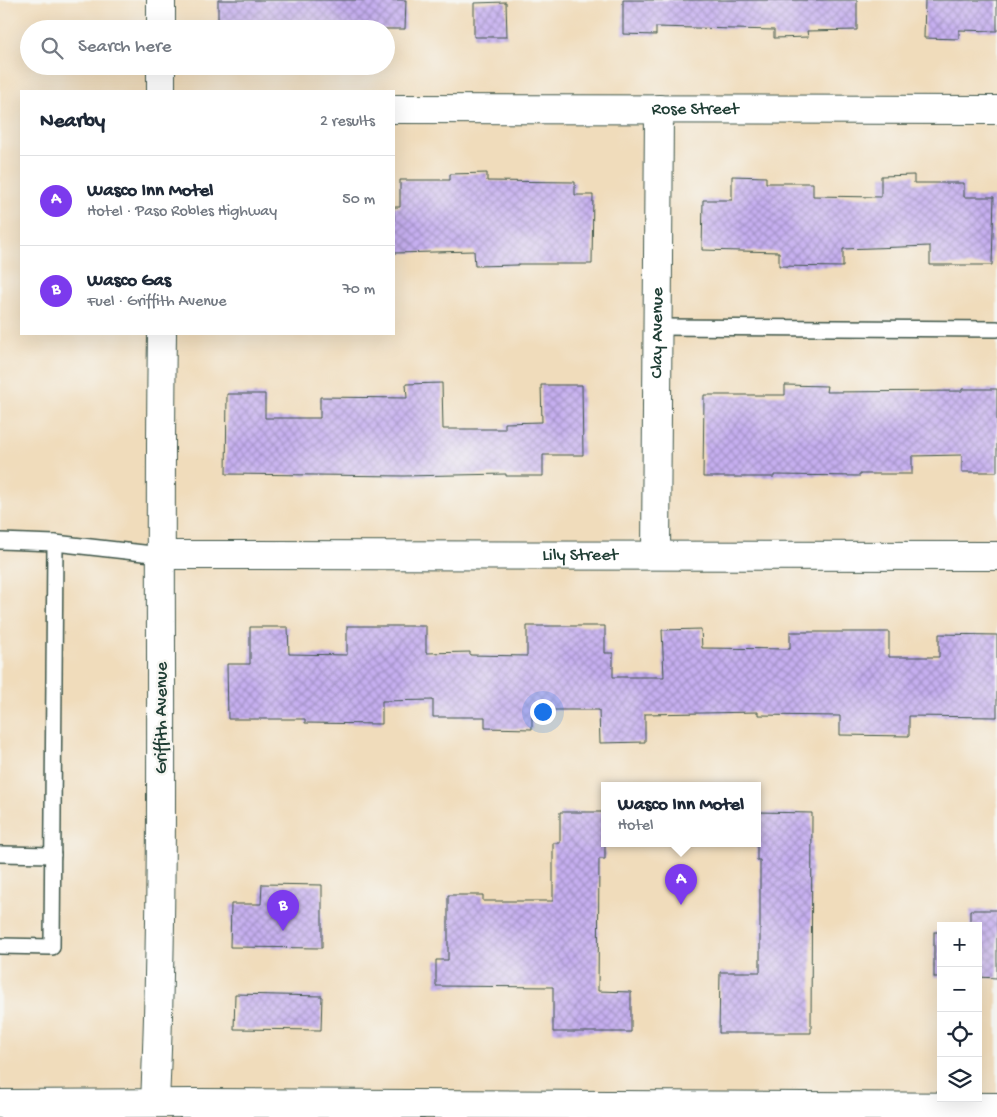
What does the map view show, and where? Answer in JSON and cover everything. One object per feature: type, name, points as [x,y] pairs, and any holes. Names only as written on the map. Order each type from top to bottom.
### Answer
[{"type":"main road","points":[[161,0],[161,20]]},
{"type":"main road","points":[[161,75],[161,90]]},
{"type":"main road","name":"Rose Street","points":[[395,109],[997,110]]},
{"type":"main road","name":"Clay Avenue","points":[[656,555],[660,109]]},
{"type":"main road","name":"Griffith Avenue","points":[[155,1103],[162,783],[162,335]]},
{"type":"main road","name":"Lily Street","points":[[161,555],[997,556]]},
{"type":"main road","points":[[0,1104],[997,1107]]},
{"type":"lane","points":[[658,328],[997,329]]},
{"type":"lane","points":[[0,541],[55,543],[161,555]]},
{"type":"lane","points":[[0,946],[52,946],[55,543]]},
{"type":"lane","points":[[0,854],[53,855]]},
{"type":"building","points":[[218,0],[406,0],[405,29],[395,29],[395,20],[218,20]]},
{"type":"building","points":[[623,0],[857,0],[857,30],[807,31],[808,37],[774,38],[774,30],[656,27],[656,35],[623,34]]},
{"type":"building","points":[[925,0],[997,0],[997,31],[959,30],[959,39],[924,38]]},
{"type":"building","points":[[506,2],[507,37],[474,37],[474,3]]},
{"type":"building","points":[[487,173],[487,181],[575,182],[575,195],[593,195],[592,264],[475,266],[474,251],[395,253],[395,207],[400,207],[400,180],[450,180],[450,174]]},
{"type":"building","points":[[914,175],[914,183],[964,183],[964,197],[994,197],[992,265],[930,265],[930,246],[843,249],[843,267],[779,266],[779,252],[702,250],[703,200],[732,200],[732,176],[766,177],[766,183],[813,183],[813,196],[881,197],[881,176]]},
{"type":"building","points":[[442,383],[443,429],[505,429],[505,423],[542,422],[541,385],[582,385],[583,455],[543,455],[543,476],[506,476],[506,474],[404,476],[226,474],[227,394],[265,394],[265,418],[320,418],[320,397],[407,398],[406,384]]},
{"type":"building","points":[[785,385],[827,386],[826,392],[997,389],[997,472],[962,472],[962,455],[912,456],[912,474],[703,477],[704,395],[785,395]]},
{"type":"building","points":[[347,626],[426,626],[426,653],[470,652],[470,655],[527,656],[527,626],[605,626],[605,653],[613,653],[613,677],[664,677],[662,630],[701,629],[702,648],[790,649],[790,632],[889,632],[889,657],[939,657],[939,634],[997,635],[997,717],[909,716],[909,736],[840,735],[840,716],[758,715],[758,712],[645,714],[645,742],[600,743],[599,710],[532,710],[532,729],[485,728],[485,717],[433,717],[433,700],[382,701],[382,724],[305,723],[305,719],[228,719],[227,664],[250,664],[250,627],[288,627],[289,654],[347,655]]},
{"type":"building","points":[[560,812],[601,812],[601,847],[605,847],[605,859],[599,859],[598,991],[631,992],[631,1032],[553,1032],[553,987],[436,986],[436,960],[448,960],[448,895],[483,895],[483,901],[553,901],[553,843],[560,843]]},
{"type":"building","points":[[761,812],[812,813],[811,1033],[719,1033],[720,972],[760,972],[760,860],[757,860],[757,847],[761,847]]},
{"type":"building","points":[[262,884],[322,885],[322,948],[230,947],[231,904],[261,904]]},
{"type":"building","points":[[970,910],[997,910],[997,978],[982,977],[982,922],[970,922]]},
{"type":"building","points":[[934,932],[937,932],[937,977],[934,977]]},
{"type":"building","points":[[235,994],[322,996],[321,1030],[234,1029]]},
{"type":"place","name":"Wasco Inn Motel","points":[[681,905]]},
{"type":"place","name":"Wasco Gas","points":[[283,931]]}]
